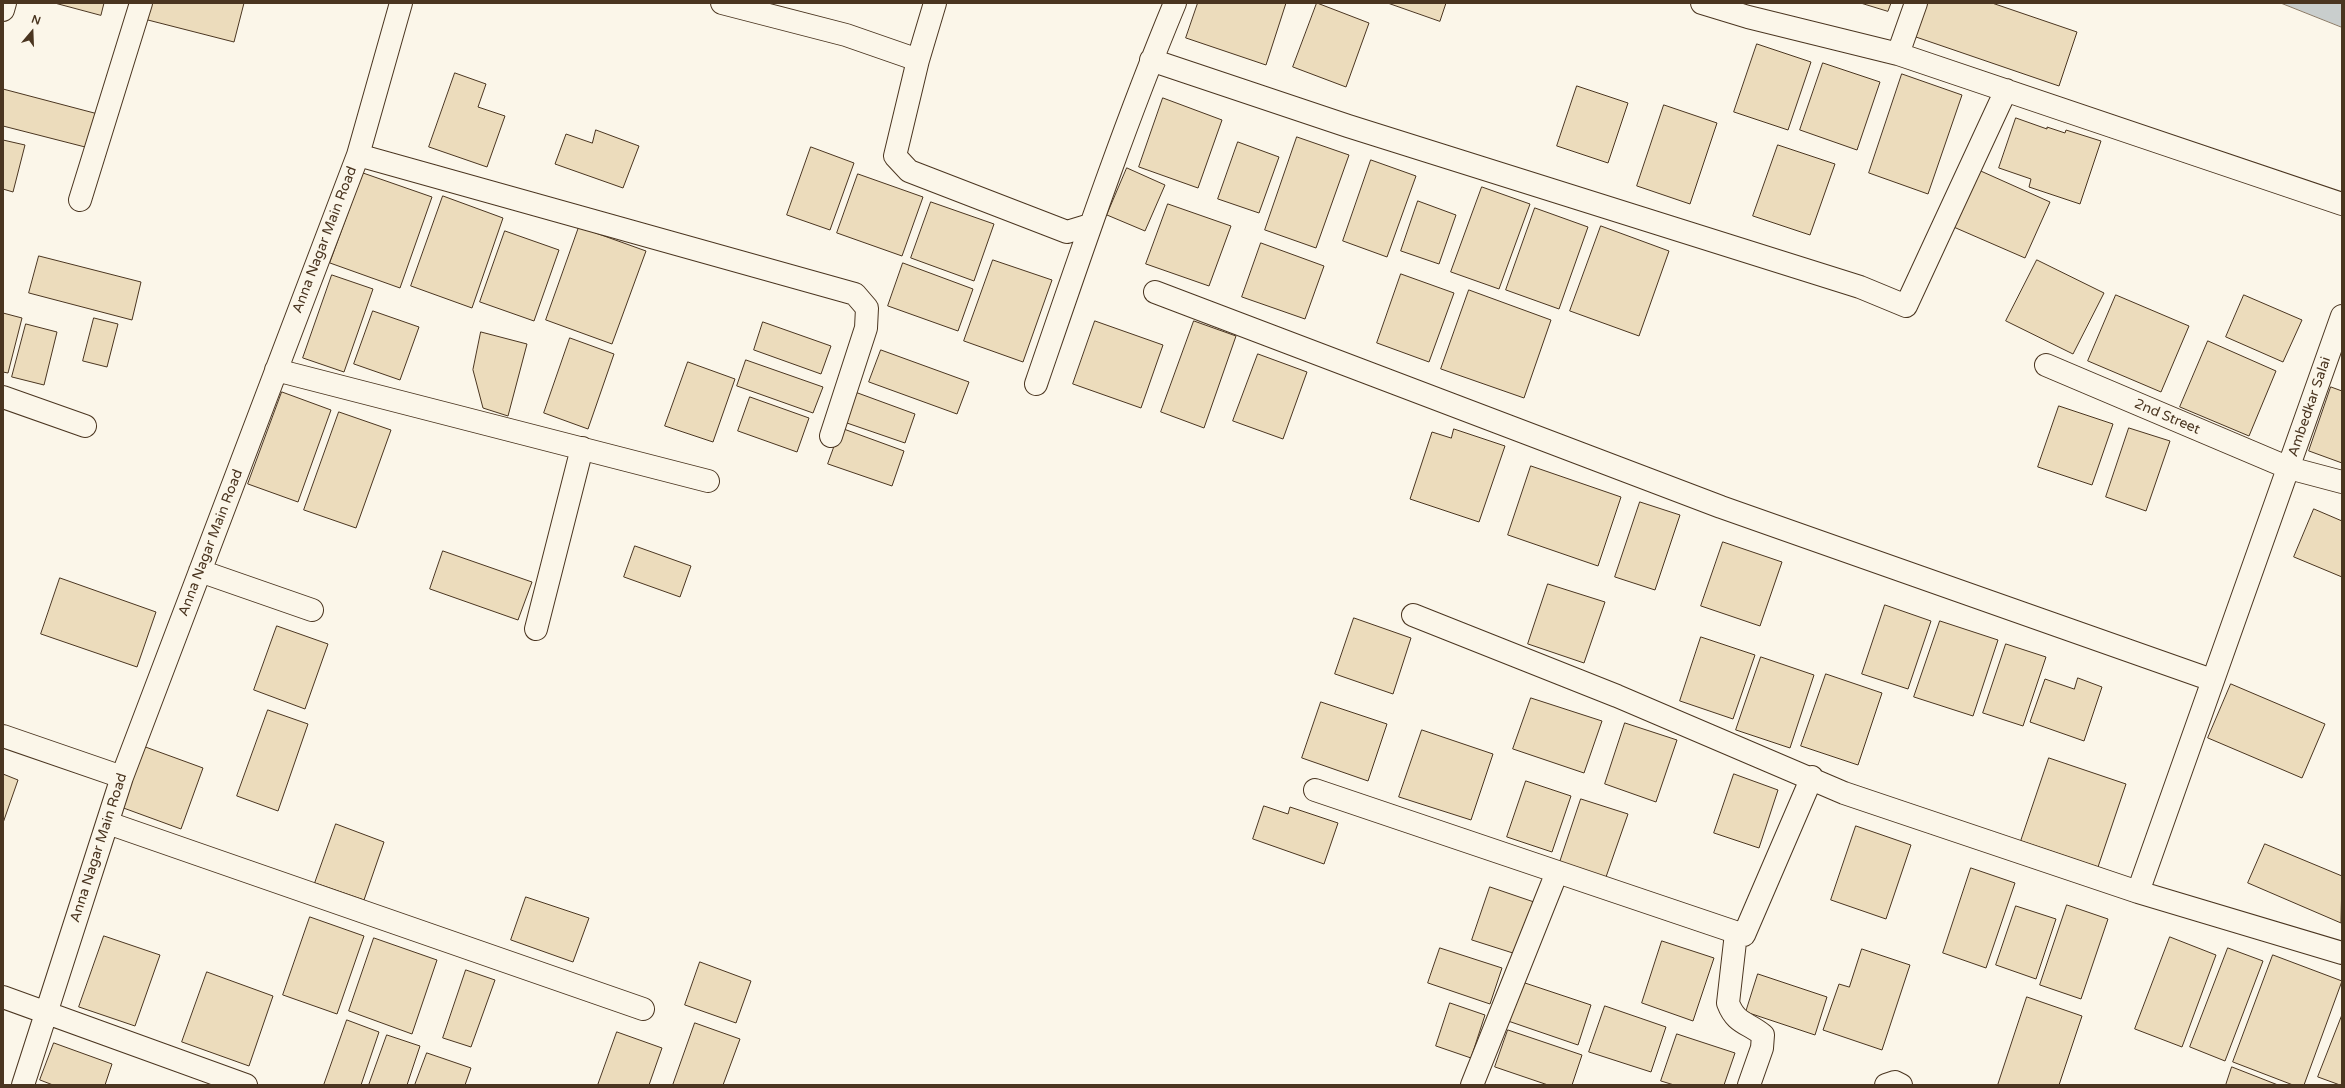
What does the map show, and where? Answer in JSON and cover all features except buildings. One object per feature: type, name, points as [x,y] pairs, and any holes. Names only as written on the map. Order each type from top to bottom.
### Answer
[{"type":"street","points":[[3,10],[5,3]]},
{"type":"street","points":[[80,200],[141,3]]},
{"type":"street","name":"Anna Nagar Main Road","points":[[22,1085],[122,777],[358,155],[401,3]]},
{"type":"street","points":[[722,3],[846,35],[918,60]]},
{"type":"street","points":[[935,3],[918,60],[896,156],[909,171],[1067,232],[1090,225]]},
{"type":"street","points":[[1036,384],[1090,225],[1151,60],[1175,3]]},
{"type":"street","points":[[1702,3],[1750,10],[1898,54],[2342,204]]},
{"type":"street","points":[[1898,54],[1916,3]]},
{"type":"street","points":[[1151,60],[1348,126],[1860,287],[1906,306],[2006,90]]},
{"type":"street","points":[[358,155],[855,294],[867,308],[866,328],[831,436]]},
{"type":"street","points":[[1155,292],[1721,507],[2212,680]]},
{"type":"street","name":"Ambedkar Salai","points":[[2342,316],[2289,468],[2342,482]]},
{"type":"street","name":"2nd Street","points":[[2046,365],[2289,468]]},
{"type":"street","points":[[276,370],[708,480]]},
{"type":"street","points":[[3,397],[86,426]]},
{"type":"street","points":[[536,629],[582,448]]},
{"type":"street","points":[[2138,892],[2212,680],[2289,468]]},
{"type":"street","points":[[200,571],[312,610]]},
{"type":"street","points":[[1413,615],[1617,696],[1812,777],[1844,793],[2138,892],[2342,953]]},
{"type":"street","points":[[3,736],[122,777]]},
{"type":"street","points":[[1315,790],[1744,935],[1812,777]]},
{"type":"street","points":[[108,823],[643,1009]]},
{"type":"street","points":[[1472,1085],[1557,872]]},
{"type":"street","points":[[1736,933],[1728,1003],[1738,1021],[1753,1027],[1763,1035],[1762,1048],[1749,1085]]},
{"type":"street","points":[[3,997],[246,1085]]},
{"type":"street","points":[[1886,1085],[1895,1082],[1901,1085]]},
{"type":"shaded area","points":[[2281,3],[2342,3],[2342,27]]}]
